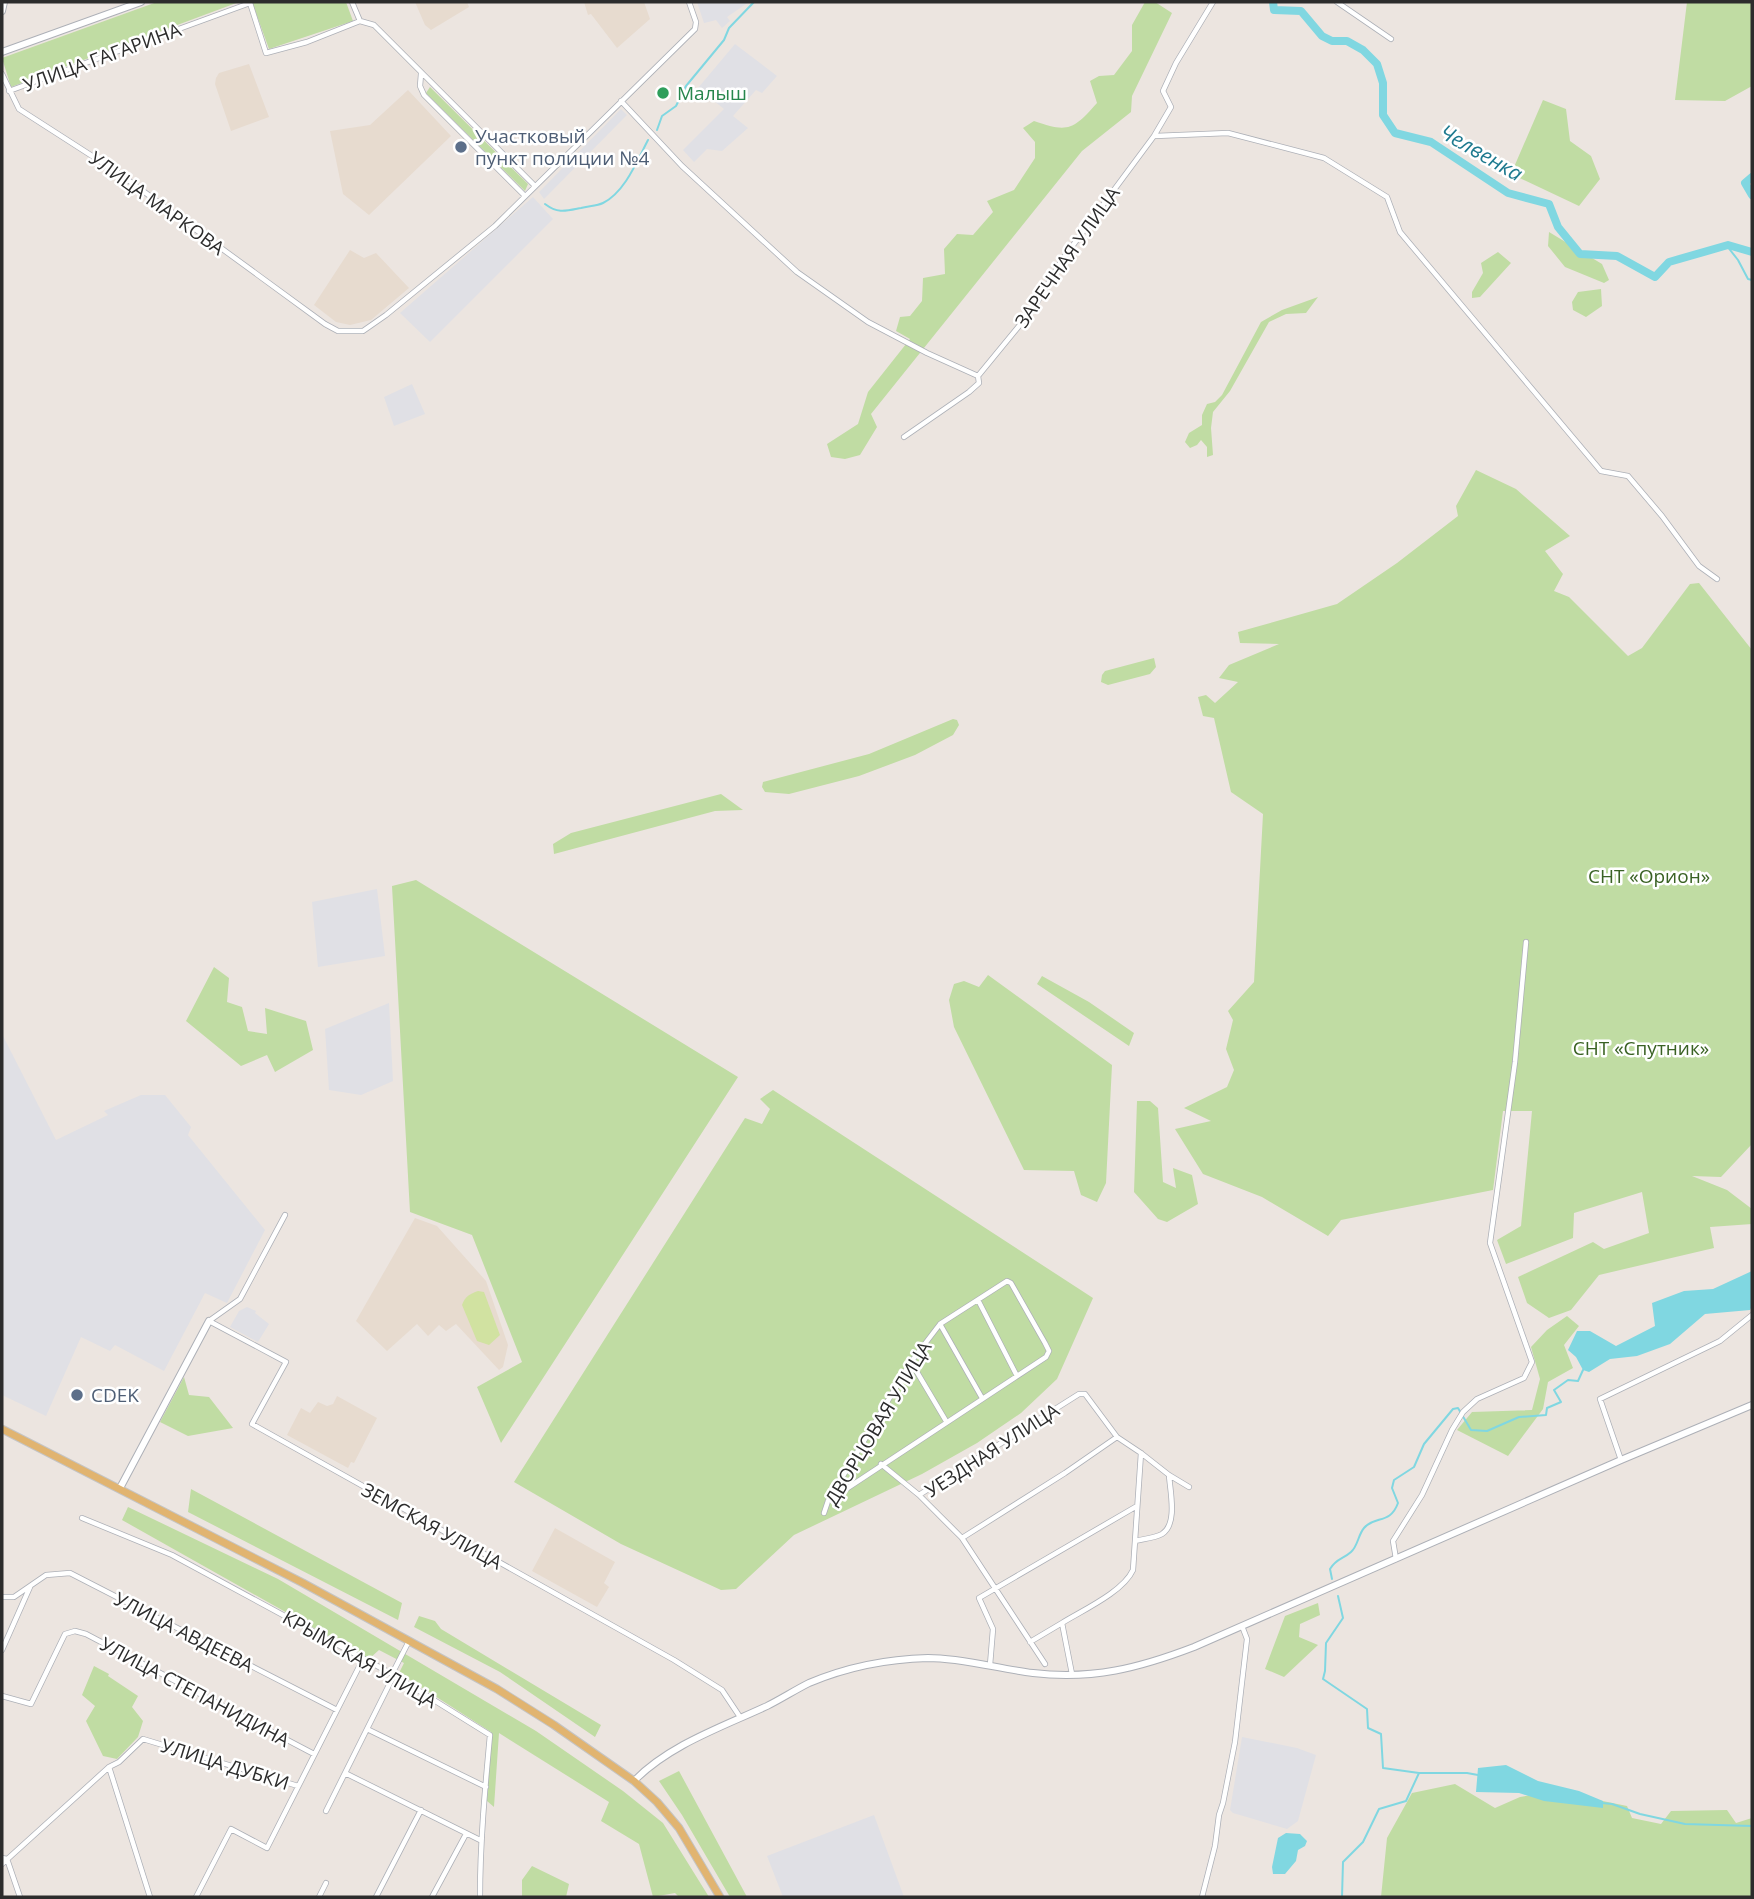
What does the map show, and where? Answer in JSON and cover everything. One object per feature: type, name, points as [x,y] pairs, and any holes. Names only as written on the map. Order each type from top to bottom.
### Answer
[{"type":"main road","points":[[2,1429],[120,1488],[508,1696],[634,1781],[657,1802],[680,1828],[720,1897]]},
{"type":"street","points":[[2,11],[4,2]]},
{"type":"street","name":"УЛИЦА ГАГАРИНА","points":[[2,51],[142,2]]},
{"type":"street","points":[[352,2],[360,22],[374,25],[535,186]]},
{"type":"street","points":[[421,73],[420,86],[424,95],[525,196],[695,29],[696,22],[689,2]]},
{"type":"street","name":"ЗАРЕЧНАЯ УЛИЦА","points":[[904,437],[969,393],[979,383],[978,376],[1033,309],[1062,260],[1154,136],[1171,107],[1163,91],[1176,63],[1213,2]]},
{"type":"street","points":[[1337,2],[1391,39]]},
{"type":"street","name":"УЛИЦА ГАГАРИНА","points":[[9,91],[250,3],[267,53],[360,22]]},
{"type":"street","name":"УЛИЦА МАРКОВА","points":[[2,74],[19,109],[117,172],[338,331],[363,331],[386,315],[476,243],[525,196]]},
{"type":"street","points":[[621,101],[682,166],[797,272],[868,322],[978,376]]},
{"type":"street","points":[[1154,136],[1228,134],[1324,158],[1387,197],[1400,232],[1601,471],[1628,477],[1662,516],[1699,566],[1717,579]]},
{"type":"street","points":[[1396,1560],[1393,1541],[1422,1495],[1463,1412],[1477,1399],[1524,1378],[1532,1362],[1490,1243],[1515,1062],[1526,942]]},
{"type":"street","points":[[120,1488],[209,1321],[240,1299],[285,1215]]},
{"type":"street","name":"ДВОРЦОВАЯ УЛИЦА","points":[[824,1513],[828,1501],[911,1362],[940,1324],[1007,1281],[1011,1283],[1049,1351],[1046,1357],[1017,1376]]},
{"type":"street","points":[[828,1501],[1017,1376],[978,1300]]},
{"type":"street","points":[[1621,1460],[1600,1399],[1720,1341],[1752,1315]]},
{"type":"street","name":"ЗЕМСКАЯ УЛИЦА","points":[[209,1321],[286,1362],[252,1424],[722,1690],[740,1717]]},
{"type":"street","points":[[940,1324],[982,1398]]},
{"type":"street","points":[[911,1362],[946,1421]]},
{"type":"street","name":"УЕЗДНАЯ УЛИЦА","points":[[1045,1664],[962,1538],[919,1495],[1079,1394],[1085,1394],[1117,1437]]},
{"type":"street","points":[[634,1781],[649,1766],[810,1683],[842,1671],[893,1659],[932,1658],[1036,1673],[1072,1674],[1110,1672],[1146,1665],[1752,1405]]},
{"type":"street","points":[[962,1538],[1117,1437],[1189,1487]]},
{"type":"street","points":[[1030,1642],[1129,1580],[1133,1570],[1142,1453]]},
{"type":"street","points":[[881,1464],[919,1495]]},
{"type":"street","points":[[1135,1541],[1161,1535],[1169,1528],[1169,1475]]},
{"type":"street","points":[[990,1666],[992,1629],[979,1598],[1137,1506]]},
{"type":"street","name":"КРЫМСКАЯ УЛИЦА","points":[[82,1518],[172,1555],[393,1675],[490,1735],[480,1840],[480,1897]]},
{"type":"street","name":"УЛИЦА АВДЕЕВА","points":[[2,1597],[14,1597],[46,1575],[70,1573],[337,1710]]},
{"type":"street","points":[[2,1650],[31,1586]]},
{"type":"street","points":[[1062,1623],[1072,1674]]},
{"type":"street","points":[[1202,1897],[1236,1742],[1247,1639],[1242,1626]]},
{"type":"street","name":"УЛИЦА СТЕПАНИДИНА","points":[[2,1696],[30,1704],[65,1634],[75,1631],[86,1634],[314,1754]]},
{"type":"street","points":[[326,1811],[409,1641]]},
{"type":"street","points":[[196,1897],[231,1829],[267,1848],[363,1659]]},
{"type":"street","points":[[368,1729],[486,1787]]},
{"type":"street","name":"УЛИЦА ДУБКИ","points":[[109,1767],[119,1762],[143,1739],[298,1786]]},
{"type":"street","points":[[2,1864],[4,1859],[109,1767],[150,1897]]},
{"type":"street","points":[[345,1773],[480,1840]]},
{"type":"street","points":[[376,1897],[421,1810]]},
{"type":"street","points":[[432,1897],[466,1834]]},
{"type":"street","points":[[4,1859],[20,1897]]},
{"type":"street","points":[[319,1897],[327,1883]]},
{"type":"shaded area","points":[[415,2],[467,2],[469,7],[431,30],[425,25]]},
{"type":"shaded area","points":[[584,2],[644,2],[650,19],[617,48],[591,14],[588,15]]},
{"type":"shaded area","points":[[697,2],[749,2],[727,17],[730,21],[722,28],[716,20],[704,23]]},
{"type":"shaded area","points":[[735,44],[777,76],[762,93],[756,90],[733,116],[748,128],[722,151],[707,149],[694,162],[683,150],[724,109],[698,88]]},
{"type":"shaded area","points":[[249,64],[269,117],[231,131],[215,84],[216,78],[219,73]]},
{"type":"shaded area","points":[[408,90],[451,136],[369,215],[343,194],[330,131],[370,125]]},
{"type":"shaded area","points":[[621,109],[627,115],[544,199],[539,192]]},
{"type":"shaded area","points":[[533,197],[553,219],[430,342],[400,313]]},
{"type":"shaded area","points":[[350,250],[364,258],[376,253],[409,288],[371,320],[350,325],[336,322],[314,305]]},
{"type":"shaded area","points":[[412,384],[425,414],[394,426],[384,397]]},
{"type":"shaded area","points":[[377,889],[385,956],[318,967],[312,902]]},
{"type":"shaded area","points":[[389,1003],[393,1081],[361,1095],[329,1090],[325,1029]]},
{"type":"shaded area","points":[[2,1034],[56,1140],[108,1115],[104,1111],[141,1095],[165,1095],[191,1127],[188,1135],[265,1230],[227,1303],[205,1293],[164,1371],[115,1345],[110,1351],[81,1337],[46,1416],[2,1395]]},
{"type":"shaded area","points":[[415,1218],[437,1226],[486,1281],[508,1345],[503,1367],[499,1370],[456,1324],[446,1331],[439,1325],[428,1336],[417,1324],[387,1351],[356,1321]]},
{"type":"shaded area","points":[[247,1307],[256,1311],[255,1313],[269,1324],[258,1342],[230,1327],[239,1311]]},
{"type":"shaded area","points":[[337,1396],[377,1418],[354,1463],[351,1462],[348,1468],[287,1435],[301,1408],[310,1413],[318,1402],[327,1406],[333,1404]]},
{"type":"shaded area","points":[[555,1528],[615,1562],[604,1583],[609,1587],[597,1607],[532,1571]]},
{"type":"shaded area","points":[[1242,1737],[1297,1748],[1316,1755],[1298,1821],[1287,1829],[1230,1810]]},
{"type":"shaded area","points":[[874,1815],[904,1897],[783,1897],[767,1856]]},
{"type":"green space","points":[[157,2],[239,2],[11,87],[2,58]]},
{"type":"green space","points":[[252,2],[346,2],[353,21],[269,49]]},
{"type":"green space","points":[[1145,2],[1155,2],[1172,13],[1132,96],[1131,112],[1082,151],[871,414],[877,427],[860,455],[845,459],[831,457],[827,444],[858,424],[868,392],[910,339],[896,331],[900,317],[910,316],[922,301],[923,278],[945,274],[944,249],[957,234],[973,235],[993,212],[987,201],[1014,190],[1035,158],[1035,142],[1023,128],[1034,121],[1055,127],[1069,127],[1089,112],[1097,103],[1090,81],[1099,76],[1114,75],[1132,51],[1132,25]]},
{"type":"green space","points":[[1687,2],[1752,2],[1752,86],[1725,101],[1675,100]]},
{"type":"green space","points":[[430,87],[528,184],[525,191],[426,93]]},
{"type":"green space","points":[[1543,100],[1566,109],[1570,141],[1591,156],[1600,179],[1579,206],[1511,174]]},
{"type":"green space","points":[[1549,232],[1602,264],[1609,280],[1604,283],[1565,267],[1548,246]]},
{"type":"green space","points":[[1498,252],[1511,263],[1480,297],[1472,298],[1472,292],[1483,273],[1481,263]]},
{"type":"green space","points":[[1601,289],[1602,306],[1586,317],[1573,310],[1572,302],[1578,292]]},
{"type":"green space","points":[[1318,297],[1306,313],[1286,314],[1269,322],[1230,391],[1213,412],[1213,455],[1207,457],[1207,447],[1201,440],[1190,448],[1185,442],[1189,433],[1202,425],[1202,415],[1207,404],[1215,402],[1222,395],[1261,322],[1282,310]]},
{"type":"green space","points":[[1476,470],[1516,489],[1570,536],[1545,551],[1563,574],[1554,591],[1569,597],[1628,656],[1642,648],[1690,584],[1699,583],[1752,650],[1752,1144],[1721,1177],[1692,1176],[1727,1190],[1752,1209],[1752,1224],[1710,1227],[1714,1248],[1599,1275],[1571,1310],[1549,1318],[1527,1303],[1518,1277],[1593,1242],[1604,1249],[1649,1233],[1642,1192],[1574,1213],[1573,1238],[1506,1264],[1497,1240],[1521,1226],[1532,1111],[1503,1111],[1493,1190],[1341,1220],[1328,1236],[1262,1197],[1203,1174],[1175,1129],[1211,1121],[1184,1108],[1227,1087],[1234,1070],[1226,1049],[1233,1020],[1228,1011],[1254,982],[1263,814],[1231,792],[1214,718],[1203,716],[1198,697],[1206,695],[1215,703],[1238,682],[1219,678],[1229,665],[1279,644],[1240,643],[1238,632],[1337,604],[1397,563],[1458,516],[1456,506]]},
{"type":"green space","points":[[1154,658],[1156,667],[1150,674],[1108,685],[1101,682],[1105,671]]},
{"type":"green space","points":[[953,719],[957,720],[959,725],[953,735],[915,755],[859,776],[789,794],[765,792],[762,787],[763,782],[869,754]]},
{"type":"green space","points":[[721,794],[743,810],[715,811],[554,854],[553,844],[571,833]]},
{"type":"green space","points":[[416,880],[738,1077],[501,1443],[477,1387],[522,1362],[472,1235],[410,1212],[392,886]]},
{"type":"green space","points":[[214,967],[229,978],[227,1002],[242,1007],[248,1031],[267,1034],[265,1008],[306,1021],[313,1050],[275,1072],[267,1055],[241,1066],[186,1021]]},
{"type":"green space","points":[[988,975],[1112,1065],[1106,1183],[1097,1202],[1081,1195],[1074,1171],[1024,1170],[954,1027],[949,1000],[954,984],[964,981],[979,987]]},
{"type":"green space","points":[[1042,976],[1089,1002],[1134,1033],[1129,1046],[1037,984]]},
{"type":"green space","points":[[773,1090],[1093,1298],[1057,1379],[1021,1413],[977,1443],[922,1474],[794,1535],[736,1589],[721,1590],[621,1544],[514,1482],[745,1118],[762,1124],[770,1109],[760,1099]]},
{"type":"green space","points":[[1137,1101],[1150,1101],[1158,1108],[1163,1182],[1176,1188],[1173,1168],[1192,1175],[1198,1204],[1167,1222],[1158,1219],[1134,1192]]},
{"type":"green space","points":[[478,1291],[484,1292],[500,1335],[489,1345],[477,1341],[462,1305],[468,1296]]},
{"type":"green space","points":[[1567,1316],[1579,1326],[1564,1345],[1573,1368],[1548,1382],[1543,1409],[1508,1456],[1457,1430],[1472,1412],[1532,1410],[1540,1379],[1531,1347],[1547,1330]]},
{"type":"green space","points":[[184,1377],[189,1395],[209,1397],[233,1428],[188,1436],[160,1422]]},
{"type":"green space","points":[[191,1489],[402,1603],[398,1620],[188,1512]]},
{"type":"green space","points":[[128,1507],[278,1579],[536,1731],[623,1791],[663,1823],[709,1897],[679,1897],[675,1893],[653,1897],[639,1844],[601,1821],[609,1802],[499,1733],[494,1807],[487,1801],[491,1732],[399,1673],[404,1663],[379,1650],[369,1659],[122,1520]]},
{"type":"green space","points":[[1318,1603],[1320,1615],[1300,1624],[1299,1637],[1318,1645],[1284,1677],[1265,1669],[1285,1616]]},
{"type":"green space","points":[[419,1616],[435,1621],[441,1629],[601,1725],[595,1737],[500,1672],[414,1627]]},
{"type":"green space","points":[[94,1666],[138,1696],[132,1707],[143,1721],[138,1737],[117,1759],[103,1756],[86,1721],[95,1706],[82,1695]]},
{"type":"green space","points":[[679,1771],[747,1897],[730,1897],[659,1781]]},
{"type":"green space","points":[[1455,1784],[1495,1808],[1520,1797],[1554,1791],[1627,1806],[1632,1818],[1661,1824],[1671,1811],[1727,1810],[1736,1823],[1752,1818],[1752,1897],[1381,1897],[1387,1838],[1412,1793]]},
{"type":"green space","points":[[532,1866],[569,1884],[566,1897],[522,1897],[522,1880]]},
{"type":"water","points":[[1752,1271],[1750,1310],[1705,1314],[1670,1344],[1637,1356],[1610,1359],[1589,1372],[1583,1370],[1576,1357],[1568,1350],[1577,1331],[1590,1331],[1616,1346],[1655,1326],[1652,1303],[1684,1291],[1713,1289]]},
{"type":"water","points":[[1506,1765],[1538,1781],[1579,1791],[1603,1801],[1603,1808],[1544,1801],[1519,1793],[1476,1792],[1478,1768]]},
{"type":"water","points":[[1286,1833],[1300,1834],[1307,1841],[1305,1846],[1298,1850],[1296,1861],[1285,1874],[1273,1874],[1278,1838]]},
{"type":"waterway","points":[[657,130],[662,116],[676,106],[686,86],[724,40],[729,28],[754,2]]},
{"type":"waterway","name":"Челвенка","points":[[1273,2],[1274,10],[1301,11],[1322,36],[1332,41],[1347,41],[1363,50],[1377,64],[1383,83],[1383,115],[1395,133],[1431,142],[1508,193],[1549,204],[1558,227],[1580,254],[1617,256],[1655,277],[1669,262],[1728,245],[1752,252]]},
{"type":"waterway","points":[[545,204],[562,211],[603,203],[624,184],[648,140]]},
{"type":"waterway","name":"Челвенка","points":[[1752,177],[1745,183],[1752,195]]},
{"type":"waterway","points":[[1728,245],[1748,279],[1752,280]]},
{"type":"waterway","points":[[1332,1579],[1330,1569],[1353,1550],[1364,1528],[1395,1510],[1398,1503],[1392,1488],[1394,1480],[1414,1467],[1424,1444],[1453,1409],[1458,1408],[1471,1430],[1487,1431],[1519,1417],[1546,1415],[1547,1408],[1561,1402],[1554,1390],[1568,1380],[1578,1381],[1583,1370]]},
{"type":"waterway","points":[[1338,1596],[1343,1618],[1326,1643],[1323,1679],[1367,1709],[1368,1728],[1381,1734],[1383,1768],[1419,1773],[1478,1775]]},
{"type":"waterway","points":[[1342,1897],[1343,1862],[1363,1842],[1379,1809],[1406,1801],[1419,1773]]},
{"type":"waterway","points":[[1602,1803],[1685,1824],[1752,1826]]},
{"type":"place","name":"Малыш","points":[[663,93]]},
{"type":"place","name":"Участковый пункт полиции №4","points":[[461,147]]},
{"type":"place","name":"CDEK","points":[[77,1395]]},
{"type":"park label","name":"СНТ «Орион»","points":[[1649,876]]},
{"type":"park label","name":"СНТ «Спутник»","points":[[1641,1048]]}]
